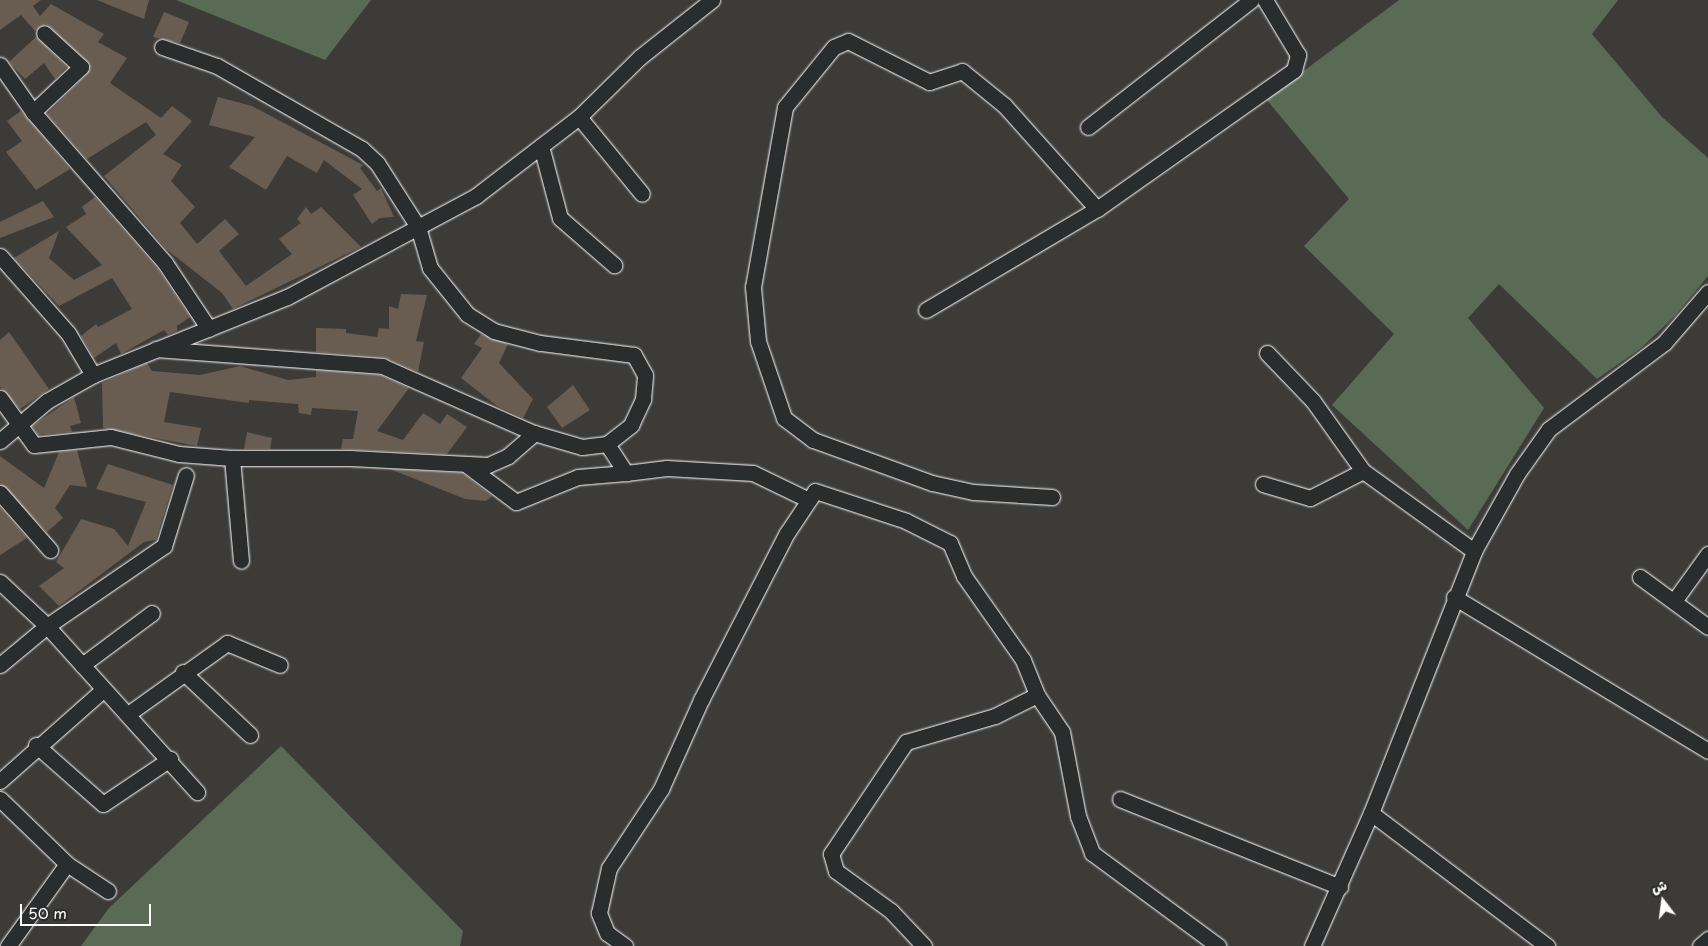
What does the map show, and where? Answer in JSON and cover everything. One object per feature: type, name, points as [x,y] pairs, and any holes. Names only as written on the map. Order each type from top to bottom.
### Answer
[{"type":"street","points":[[0,441],[17,424],[93,375],[287,297],[476,196],[578,117],[640,57],[712,0]]},
{"type":"street","points":[[1088,127],[1251,0]]},
{"type":"street","points":[[926,310],[1097,209],[1294,70],[1298,54],[1265,0]]},
{"type":"street","points":[[33,112],[81,67],[44,33]]},
{"type":"street","points":[[1052,497],[973,492],[932,483],[812,440],[784,418],[758,341],[753,287],[785,107],[834,47],[848,41],[929,82],[962,71],[1005,106],[1097,209]]},
{"type":"street","points":[[156,349],[382,366],[534,433],[582,447],[607,444],[631,425],[643,399],[645,375],[634,355],[540,343],[494,331],[466,314],[430,268],[418,227],[377,163],[362,149],[217,66],[162,47]]},
{"type":"street","points":[[0,65],[33,112],[165,263],[209,329]]},
{"type":"street","points":[[578,117],[642,194]]},
{"type":"street","points":[[542,146],[560,218],[614,265]]},
{"type":"street","points":[[0,256],[68,333],[93,375]]},
{"type":"street","points":[[1312,946],[1340,887],[1371,813],[1454,597],[1474,551],[1517,474],[1549,429],[1664,343],[1708,292]]},
{"type":"street","points":[[1266,353],[1313,401],[1363,471],[1474,551]]},
{"type":"street","points":[[0,398],[34,445],[111,438],[179,454],[232,458],[350,458],[468,466],[503,459],[534,433]]},
{"type":"street","points":[[607,444],[626,473]]},
{"type":"street","points":[[232,458],[241,560]]},
{"type":"street","points":[[468,466],[516,502],[578,478],[667,468],[753,473],[809,500]]},
{"type":"street","points":[[1263,484],[1310,498],[1363,471]]},
{"type":"street","points":[[0,665],[47,626],[164,546],[186,475]]},
{"type":"street","points":[[625,946],[607,933],[599,913],[608,868],[661,789],[701,700],[809,500],[820,492],[906,521],[950,543],[964,576],[1023,660],[1037,695],[1062,732],[1078,816],[1092,853],[1218,946]]},
{"type":"street","points":[[0,493],[50,550]]},
{"type":"street","points":[[1674,601],[1708,554]]},
{"type":"street","points":[[1640,577],[1708,627]]},
{"type":"street","points":[[0,582],[47,626],[103,690],[170,759],[197,792]]},
{"type":"street","points":[[1454,597],[1708,751]]},
{"type":"street","points":[[82,665],[152,613]]},
{"type":"street","points":[[128,714],[227,643],[280,665]]},
{"type":"street","points":[[184,672],[250,735]]},
{"type":"street","points":[[0,781],[36,746],[103,690]]},
{"type":"street","points":[[924,946],[891,912],[836,871],[830,854],[906,742],[995,716],[1037,695]]},
{"type":"street","points":[[36,746],[103,804],[170,759]]},
{"type":"street","points":[[0,799],[6,816],[67,864],[108,891]]},
{"type":"street","points":[[1120,799],[1340,887]]},
{"type":"street","points":[[1371,813],[1547,946]]},
{"type":"street","points":[[8,946],[67,864]]},
{"type":"street","points":[[1700,946],[1708,939]]},
{"type":"green space","points":[[176,0],[371,0],[325,60]]},
{"type":"green space","points":[[1399,0],[1618,0],[1592,34],[1662,117],[1708,158],[1708,276],[1675,316],[1640,349],[1597,379],[1499,284],[1468,318],[1544,408],[1468,530],[1332,405],[1394,334],[1304,246],[1349,199],[1266,99]]},
{"type":"green space","points":[[281,746],[463,931],[460,946],[81,946],[109,908]]},
{"type":"building","points":[[0,0],[41,0],[33,6],[40,16],[51,4],[104,34],[98,42],[127,58],[110,83],[161,118],[172,106],[192,121],[163,154],[182,165],[171,181],[195,207],[180,223],[197,244],[225,219],[239,234],[219,251],[246,286],[292,254],[279,239],[301,223],[297,219],[306,207],[311,214],[321,207],[361,247],[233,309],[222,293],[166,249],[104,176],[156,135],[146,122],[87,159],[47,114],[87,74],[90,64],[46,24],[35,31],[21,15],[0,30]]},
{"type":"building","points":[[97,0],[149,0],[144,19]]},
{"type":"building","points":[[164,12],[189,22],[180,43],[153,37]]},
{"type":"building","points":[[36,37],[67,67],[55,79],[44,63],[25,79],[9,62]]},
{"type":"building","points":[[218,97],[252,106],[363,165],[360,168],[377,191],[381,188],[394,217],[380,218],[372,224],[353,195],[362,189],[324,160],[317,173],[287,156],[266,190],[229,167],[255,137],[209,125]]},
{"type":"building","points":[[21,111],[70,169],[36,190],[6,152],[22,141],[7,121]]},
{"type":"building","points":[[95,197],[158,269],[190,317],[177,326],[177,331],[168,335],[164,330],[121,354],[116,343],[94,358],[81,336],[96,324],[98,327],[132,309],[112,278],[59,306],[14,258],[59,231],[49,258],[74,280],[102,265],[66,227],[86,214],[82,207]]},
{"type":"building","points":[[43,201],[54,217],[0,238],[0,222]]},
{"type":"building","points":[[401,294],[427,295],[416,341],[424,342],[418,372],[383,357],[316,352],[316,328],[346,329],[346,333],[377,337],[379,328],[389,329],[389,306],[398,309]]},
{"type":"building","points":[[9,332],[49,389],[20,409],[0,387],[0,340]]},
{"type":"building","points":[[481,334],[508,344],[499,363],[533,399],[523,418],[497,406],[461,378],[482,348],[474,344]]},
{"type":"building","points":[[147,363],[152,371],[200,375],[240,366],[288,380],[316,377],[316,370],[380,375],[409,388],[377,431],[403,440],[423,413],[440,424],[447,414],[467,427],[447,454],[341,449],[343,439],[353,439],[358,411],[312,408],[311,415],[299,413],[298,404],[249,400],[249,403],[170,392],[164,422],[201,428],[197,446],[103,428],[102,383]]},
{"type":"building","points":[[573,385],[590,410],[562,428],[547,407]]},
{"type":"building","points":[[74,397],[81,423],[70,426],[72,432],[38,435],[32,426]]},
{"type":"building","points":[[247,432],[272,438],[270,449],[244,449]]},
{"type":"building","points":[[77,450],[87,487],[70,485],[55,508],[63,518],[47,532],[0,484],[0,456],[44,488],[59,452]]},
{"type":"building","points":[[108,464],[173,485],[156,540],[144,542],[59,606],[39,586],[64,568],[56,562],[81,519],[114,529],[128,546],[146,502],[96,489]]},
{"type":"building","points":[[390,469],[462,473],[492,496],[486,501],[465,499]]},
{"type":"building","points":[[0,507],[27,538],[0,555]]}]
